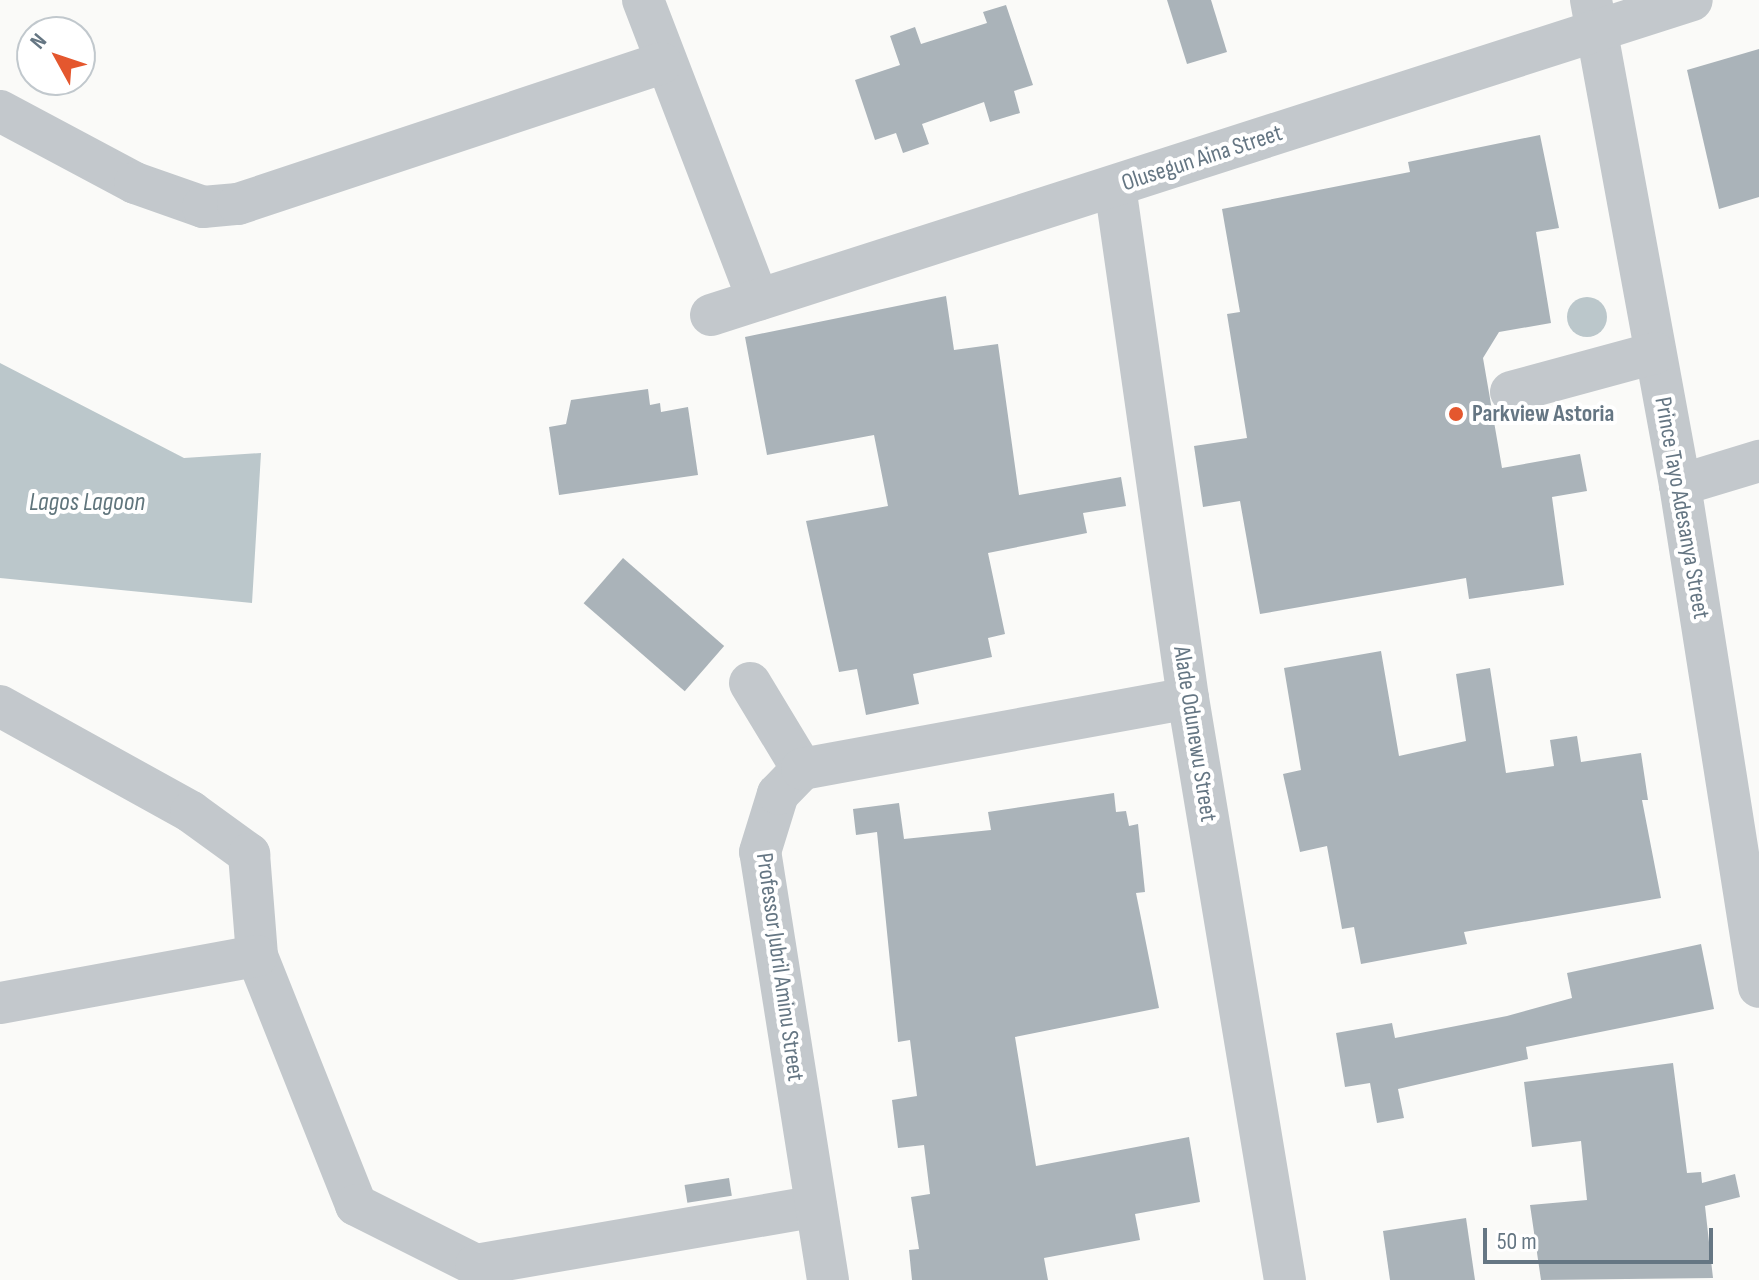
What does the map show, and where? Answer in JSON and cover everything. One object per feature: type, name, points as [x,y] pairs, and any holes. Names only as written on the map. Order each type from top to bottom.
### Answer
[{"type":"street","points":[[643,0],[661,63],[758,300]]},
{"type":"street","name":"Olusegun Aina Street","points":[[711,315],[1115,186],[1595,15],[1692,0]]},
{"type":"street","name":"Prince Tayo Adesanya Street","points":[[1595,15],[1680,485],[1759,987]]},
{"type":"street","points":[[0,111],[135,183],[203,207],[238,204],[661,63]]},
{"type":"street","name":"Alade Odunewu Street","points":[[1115,186],[1188,698],[1285,1280]]},
{"type":"street","points":[[1511,392],[1655,353]]},
{"type":"street","points":[[1680,485],[1759,461]]},
{"type":"street","points":[[750,683],[802,769],[1188,698]]},
{"type":"street","points":[[0,706],[191,812],[249,854],[257,956],[356,1205],[476,1265],[816,1206]]},
{"type":"street","name":"Professor Jubril Aminu Street","points":[[802,769],[778,794],[760,852],[828,1280]]},
{"type":"street","points":[[0,1003],[257,956]]},
{"type":"water","points":[[1587,297],[1601,303],[1607,317],[1601,331],[1587,337],[1573,331],[1567,317],[1573,303]]},
{"type":"water","name":"Lagos Lagoon","points":[[0,363],[184,458],[261,453],[252,603],[0,578]]},
{"type":"building","points":[[1167,0],[1211,0],[1227,52],[1187,64]]},
{"type":"building","points":[[1006,5],[1033,85],[1014,91],[1020,113],[990,122],[984,102],[922,124],[929,144],[903,153],[896,133],[875,140],[855,80],[900,65],[890,36],[915,27],[921,44],[987,23],[983,12]]},
{"type":"building","points":[[1759,49],[1759,197],[1719,209],[1687,70]]},
{"type":"building","points":[[1540,135],[1559,228],[1536,232],[1551,323],[1499,332],[1483,358],[1502,468],[1580,454],[1587,491],[1552,497],[1564,585],[1469,599],[1466,578],[1260,614],[1240,501],[1203,507],[1194,446],[1247,438],[1227,314],[1240,312],[1222,209],[1410,172],[1408,162]]},
{"type":"building","points":[[946,296],[954,350],[998,344],[1019,495],[1121,477],[1126,506],[1083,513],[1087,533],[988,553],[1005,634],[988,638],[992,657],[913,674],[919,704],[866,715],[857,669],[839,672],[806,521],[888,506],[874,435],[767,455],[745,337]]},
{"type":"building","points":[[648,389],[650,405],[660,403],[661,412],[688,407],[698,475],[559,495],[549,427],[566,424],[571,400]]},
{"type":"building","points":[[623,558],[724,646],[685,691],[584,603]]},
{"type":"building","points":[[1381,651],[1399,756],[1466,741],[1456,674],[1490,668],[1506,773],[1554,766],[1550,740],[1577,736],[1581,762],[1641,753],[1648,800],[1642,800],[1661,898],[1464,932],[1467,944],[1361,964],[1354,927],[1342,929],[1327,846],[1300,852],[1283,774],[1301,770],[1284,668]]},
{"type":"building","points":[[1114,793],[1116,812],[1126,811],[1129,826],[1138,824],[1145,892],[1136,893],[1159,1008],[1015,1037],[1036,1166],[1189,1137],[1200,1202],[1135,1214],[1140,1240],[1044,1258],[1048,1280],[912,1280],[909,1250],[919,1249],[911,1197],[930,1194],[924,1145],[898,1148],[892,1100],[917,1096],[910,1040],[898,1042],[877,832],[856,835],[853,809],[899,803],[904,839],[991,830],[988,812]]},
{"type":"building","points":[[1701,944],[1714,1009],[1526,1047],[1528,1059],[1398,1089],[1404,1118],[1377,1123],[1370,1083],[1345,1087],[1336,1033],[1392,1023],[1395,1038],[1507,1016],[1572,998],[1567,973]]},
{"type":"building","points":[[1673,1063],[1687,1173],[1701,1172],[1702,1183],[1735,1174],[1740,1197],[1705,1206],[1713,1278],[1541,1280],[1530,1205],[1587,1200],[1581,1141],[1532,1147],[1524,1082]]},
{"type":"building","points":[[729,1178],[732,1196],[687,1203],[685,1185]]},
{"type":"building","points":[[1466,1218],[1475,1280],[1390,1280],[1383,1231]]},
{"type":"place","name":"Parkview Astoria","points":[[1456,414]]}]
